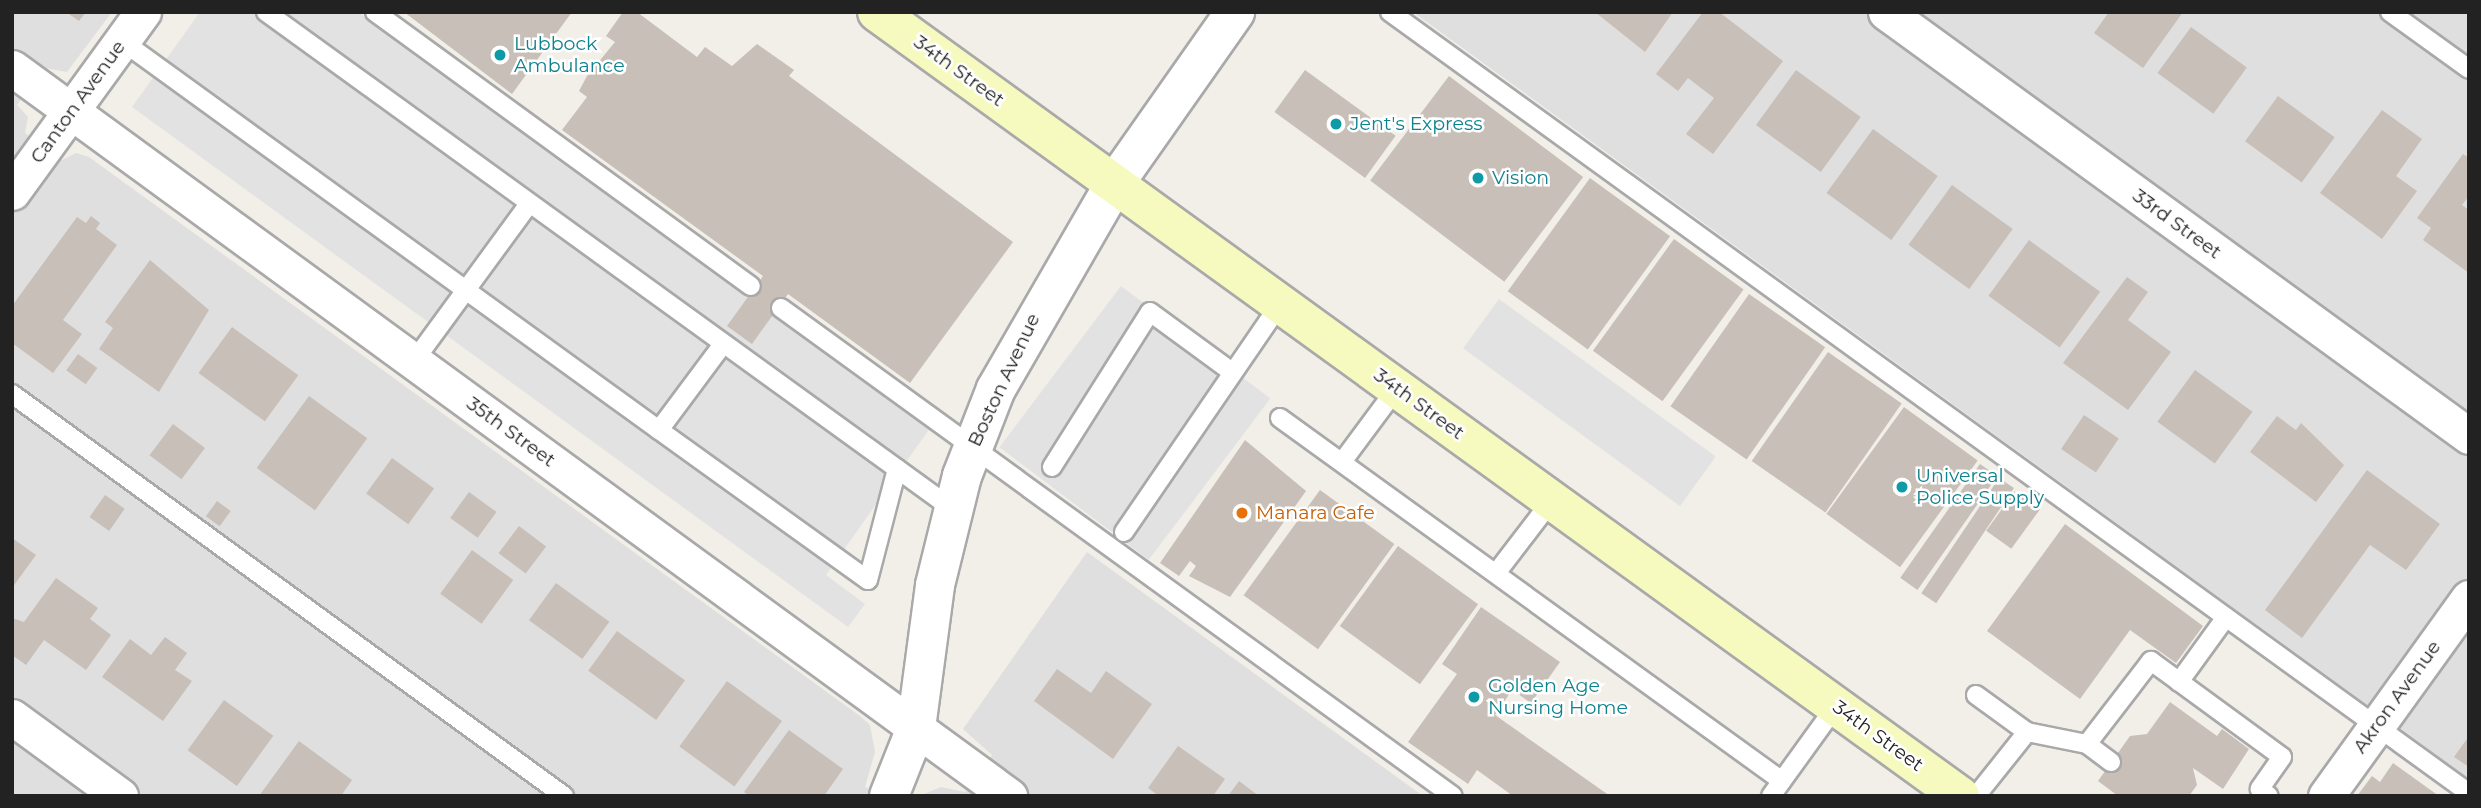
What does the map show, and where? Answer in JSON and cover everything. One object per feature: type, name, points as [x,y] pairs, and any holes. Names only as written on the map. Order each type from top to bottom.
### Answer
[{"type":"main road","name":"34th Street","points":[[877,12],[1960,796]]},
{"type":"street","name":"Canton Avenue","points":[[12,192],[143,12]]},
{"type":"street","name":"Boston Avenue","points":[[889,796],[916,728],[935,585],[972,447],[1031,318],[1115,183],[1236,12]]},
{"type":"street","name":"33rd Street","points":[[1886,12],[2469,436]]},
{"type":"street","name":"35th Street","points":[[12,68],[1009,796]]},
{"type":"street","name":"Akron Avenue","points":[[2326,796],[2469,598]]},
{"type":"street","points":[[12,718],[120,796]]},
{"type":"lane","points":[[266,12],[954,510]]},
{"type":"lane","points":[[375,12],[751,286]]},
{"type":"lane","points":[[1390,12],[2469,793]]},
{"type":"lane","points":[[2390,12],[2469,69]]},
{"type":"lane","points":[[122,41],[868,580],[897,469]]},
{"type":"lane","points":[[414,361],[529,204]]},
{"type":"lane","points":[[1125,532],[1281,303]]},
{"type":"lane","points":[[781,308],[1453,796]]},
{"type":"lane","points":[[1052,467],[1150,312],[1232,372]]},
{"type":"lane","points":[[659,430],[723,344]]},
{"type":"lane","points":[[1342,462],[1397,388]]},
{"type":"lane","points":[[12,394],[564,796]]},
{"type":"lane","points":[[1280,418],[1782,780]]},
{"type":"lane","points":[[1497,572],[1552,500]]},
{"type":"lane","points":[[2179,682],[2226,617]]},
{"type":"lane","points":[[2087,744],[2151,661],[2282,757],[2261,794]]},
{"type":"lane","points":[[1976,695],[2027,732],[2087,744],[2111,762]]},
{"type":"lane","points":[[1771,796],[1836,706]]},
{"type":"lane","points":[[1976,796],[2027,732]]},
{"type":"shaded area","points":[[12,12],[112,12],[67,72],[45,68],[17,105],[28,117],[25,133],[62,160],[76,153],[89,157],[860,716],[870,725],[875,752],[865,787],[885,796],[12,796]]},
{"type":"shaded area","points":[[200,12],[358,12],[930,428],[826,575],[865,604],[848,627],[132,107]]},
{"type":"shaded area","points":[[1413,12],[2469,12],[2469,779]]},
{"type":"shaded area","points":[[1121,286],[1270,399],[1149,560],[999,447]]},
{"type":"shaded area","points":[[1499,299],[1716,457],[1680,506],[1463,348]]},
{"type":"shaded area","points":[[1087,552],[1423,796],[919,796],[941,787],[965,792],[992,755],[963,729]]},
{"type":"building","points":[[66,12],[86,12],[79,21]]},
{"type":"building","name":"Lubbock Ambulance","points":[[404,12],[572,12],[512,94]]},
{"type":"building","points":[[623,12],[637,12],[697,57],[705,47],[732,66],[757,44],[794,70],[789,76],[1013,242],[910,383],[788,294],[752,344],[727,326],[763,276],[562,130],[587,97],[579,91],[587,76],[615,42],[606,36]]},
{"type":"building","points":[[1595,12],[1673,12],[1645,52]]},
{"type":"building","points":[[1703,12],[1719,12],[1783,61],[1713,154],[1686,134],[1714,98],[1688,78],[1678,91],[1656,74]]},
{"type":"building","points":[[2109,12],[2183,12],[2143,68],[2094,33]]},
{"type":"building","points":[[2191,27],[2247,68],[2213,114],[2157,73]]},
{"type":"building","name":"Jent's Express","points":[[1305,70],[1396,136],[1365,178],[1274,112]]},
{"type":"building","points":[[1796,70],[1861,117],[1821,172],[1756,125]]},
{"type":"building","name":"Vision","points":[[1449,76],[1583,177],[1504,282],[1370,181]]},
{"type":"building","points":[[2278,96],[2335,137],[2302,182],[2245,141]]},
{"type":"building","points":[[2382,110],[2422,139],[2396,176],[2417,191],[2382,239],[2320,193]]},
{"type":"building","points":[[1873,129],[1938,176],[1891,240],[1827,193]]},
{"type":"building","points":[[2463,154],[2469,158],[2469,196],[2462,205],[2469,210],[2469,273],[2423,240],[2431,228],[2417,218]]},
{"type":"building","points":[[1590,178],[1670,236],[1588,349],[1508,291]]},
{"type":"building","points":[[1952,185],[2013,229],[1969,289],[1909,245]]},
{"type":"building","points":[[91,216],[100,223],[96,229],[117,245],[63,320],[82,334],[53,373],[12,343],[12,306],[77,217],[86,223]]},
{"type":"building","points":[[1674,239],[1744,290],[1662,401],[1593,351]]},
{"type":"building","points":[[2029,240],[2100,292],[2060,348],[1988,296]]},
{"type":"building","points":[[150,260],[209,310],[159,392],[99,349],[113,328],[105,322]]},
{"type":"building","points":[[2127,277],[2148,292],[2128,320],[2171,352],[2128,410],[2063,363]]},
{"type":"building","points":[[1749,294],[1825,347],[1747,460],[1670,406]]},
{"type":"building","points":[[232,327],[298,375],[265,421],[198,373]]},
{"type":"building","points":[[1828,352],[1902,404],[1825,513],[1752,461]]},
{"type":"building","points":[[78,354],[97,368],[86,384],[66,370]]},
{"type":"building","points":[[2195,370],[2252,412],[2215,464],[2157,422]]},
{"type":"building","points":[[309,396],[367,438],[315,510],[257,468]]},
{"type":"building","name":"Universal Police Supply","points":[[1904,407],[1978,460],[1900,567],[1826,514]]},
{"type":"building","points":[[2084,415],[2119,438],[2096,472],[2061,449]]},
{"type":"building","points":[[2277,416],[2296,430],[2301,423],[2344,465],[2316,502],[2250,452]]},
{"type":"building","points":[[173,424],[205,448],[181,479],[150,455]]},
{"type":"building","name":"Manara Cafe","points":[[1245,440],[1306,491],[1230,597],[1189,576],[1196,566],[1190,561],[1179,576],[1160,563]]},
{"type":"building","points":[[392,458],[434,489],[408,524],[366,494]]},
{"type":"building","points":[[1980,464],[1997,476],[1917,590],[1900,578]]},
{"type":"building","points":[[2367,470],[2440,524],[2406,570],[2370,545],[2302,638],[2265,610]]},
{"type":"building","points":[[1999,478],[2014,488],[1936,603],[1921,593]]},
{"type":"building","points":[[1320,490],[1394,544],[1318,649],[1244,595]]},
{"type":"building","points":[[2015,491],[2040,509],[2011,549],[1986,531]]},
{"type":"building","points":[[469,492],[497,512],[478,538],[450,518]]},
{"type":"building","points":[[105,495],[125,509],[109,531],[90,517]]},
{"type":"building","points":[[217,501],[231,511],[220,526],[206,516]]},
{"type":"building","points":[[2065,524],[2203,626],[2176,663],[2130,630],[2080,699],[1987,631]]},
{"type":"building","points":[[519,526],[546,546],[526,574],[499,553]]},
{"type":"building","points":[[12,538],[36,555],[12,588]]},
{"type":"building","points":[[1398,546],[1478,604],[1420,684],[1340,626]]},
{"type":"building","points":[[472,550],[513,580],[482,624],[440,594]]},
{"type":"building","points":[[56,578],[98,608],[90,619],[111,635],[86,670],[44,640],[26,665],[12,655],[12,618],[24,622]]},
{"type":"building","points":[[556,583],[609,622],[582,659],[529,620]]},
{"type":"building","name":"Golden Age Nursing Home","points":[[1481,607],[1560,662],[1531,703],[1512,690],[1495,715],[1610,796],[1513,796],[1477,770],[1468,784],[1408,742],[1457,674],[1442,664]]},
{"type":"building","points":[[617,631],[685,680],[656,720],[588,671]]},
{"type":"building","points":[[165,637],[187,653],[175,670],[192,681],[163,721],[102,677],[130,639],[151,655]]},
{"type":"building","points":[[1057,669],[1091,693],[1106,671],[1152,704],[1113,759],[1034,701]]},
{"type":"building","points":[[727,681],[782,721],[734,786],[679,747]]},
{"type":"building","points":[[224,700],[273,736],[237,786],[188,750]]},
{"type":"building","points":[[2170,702],[2217,736],[2222,729],[2249,749],[2223,789],[2193,768],[2197,785],[2189,796],[2118,796],[2098,781],[2130,736],[2147,734]]},
{"type":"building","points":[[789,730],[843,769],[824,796],[749,796],[744,792]]},
{"type":"building","points":[[2469,736],[2469,767],[2454,757]]},
{"type":"building","points":[[299,741],[352,780],[341,796],[259,796]]},
{"type":"building","points":[[1178,746],[1225,779],[1213,796],[1159,796],[1148,788]]},
{"type":"building","points":[[2393,763],[2439,796],[2357,796],[2372,776],[2380,782]]},
{"type":"building","points":[[1239,781],[1259,796],[1228,796]]},
{"type":"place","name":"Lubbock Ambulance","points":[[500,55]]},
{"type":"place","name":"Jent's Express","points":[[1336,124]]},
{"type":"place","name":"Vision","points":[[1478,178]]},
{"type":"place","name":"Universal Police Supply","points":[[1902,487]]},
{"type":"place","name":"Manara Cafe","points":[[1242,513]]},
{"type":"place","name":"Golden Age Nursing Home","points":[[1474,697]]}]
